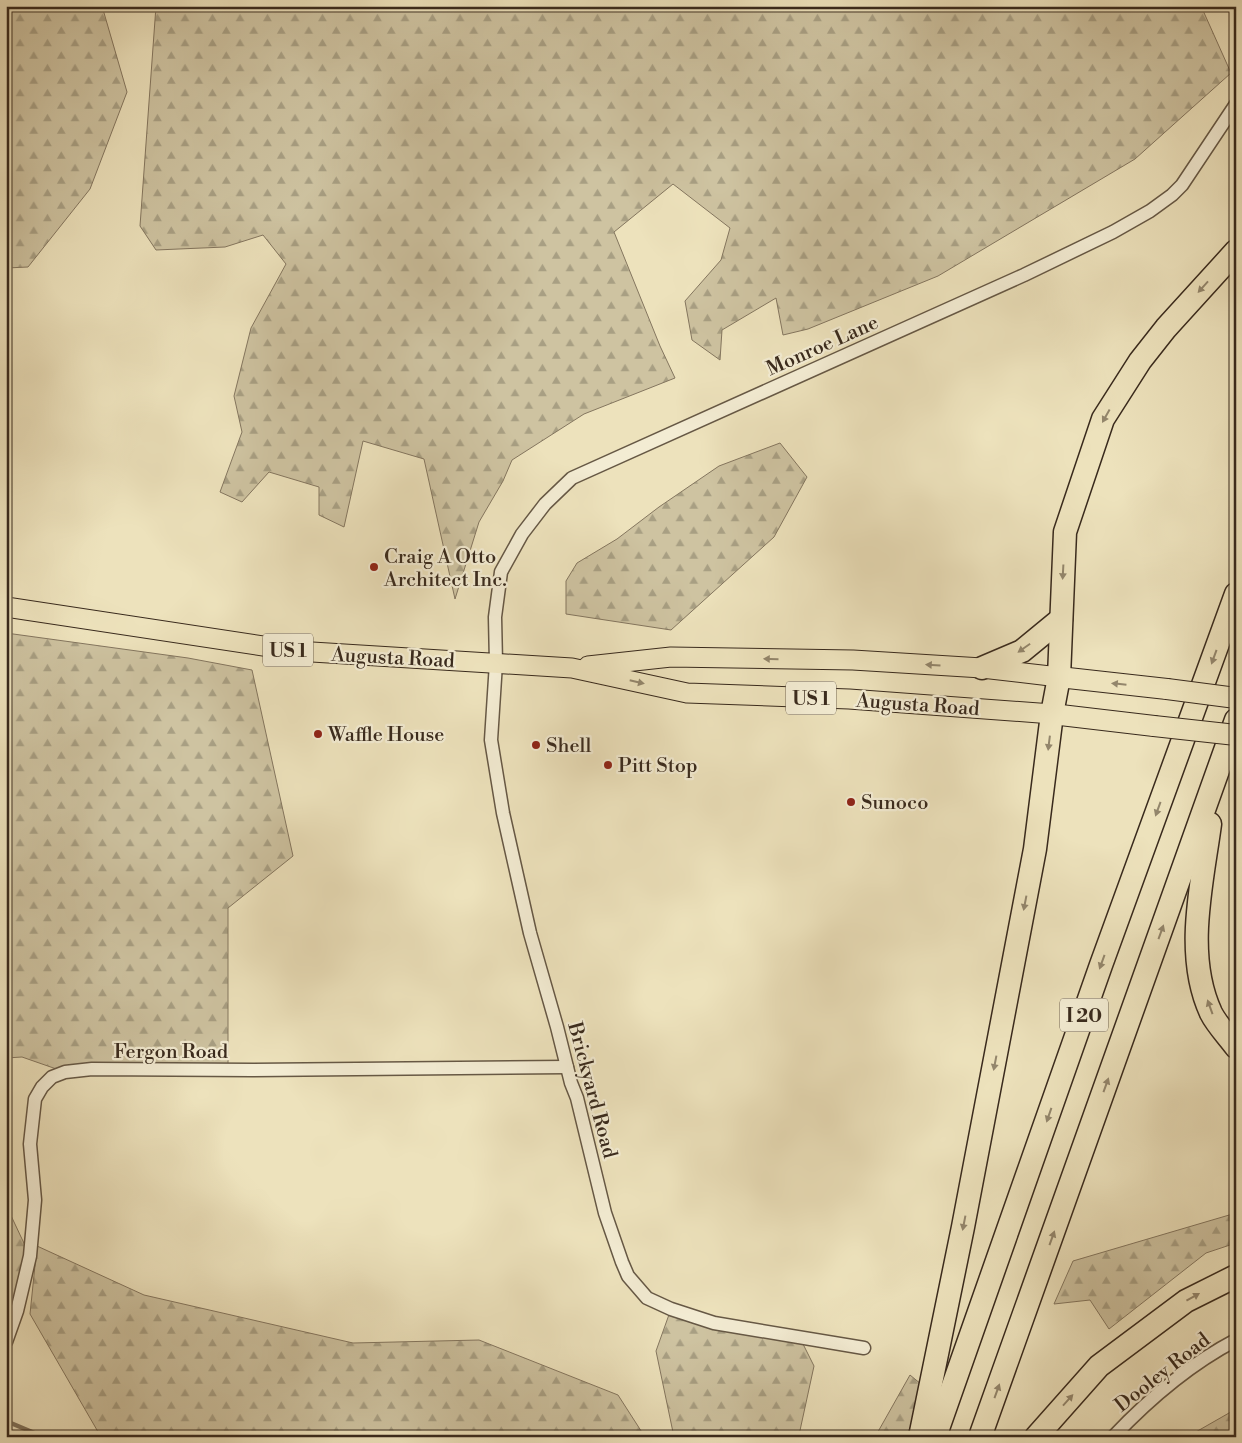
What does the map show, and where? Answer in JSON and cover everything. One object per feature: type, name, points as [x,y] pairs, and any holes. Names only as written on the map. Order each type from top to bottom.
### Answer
[{"type":"highway","points":[[920,1437],[963,1227],[1035,849],[1052,714],[1059,677],[1065,532],[1103,419],[1140,361],[1166,328],[1236,251]]},
{"type":"highway","name":"I 20","points":[[935,1437],[1101,965],[1236,594]]},
{"type":"highway","points":[[982,668],[1022,651],[1061,619]]},
{"type":"highway","name":"Augusta Road","points":[[1059,677],[1236,698]]},
{"type":"highway","name":"Augusta Road","points":[[1052,714],[1236,735]]},
{"type":"highway","name":"I 20","points":[[980,1437],[1236,720]]},
{"type":"highway","points":[[1217,777],[1199,908],[1197,959],[1202,984],[1212,1014],[1236,1047]]},
{"type":"highway","points":[[1036,1437],[1099,1366],[1186,1301],[1236,1276]]},
{"type":"main road","name":"Augusta Road","points":[[6,607],[296,651],[572,668],[687,693],[849,699],[1052,714]]},
{"type":"main road","name":"Augusta Road","points":[[572,668],[671,657],[854,660],[982,668],[1059,677]]},
{"type":"street","name":"Monroe Lane","points":[[496,663],[495,617],[501,572],[522,534],[546,504],[572,478],[1024,275],[1150,212],[1172,195],[1182,184],[1236,104]]},
{"type":"street","name":"Brickyard Road","points":[[496,663],[491,740],[496,776],[530,934],[577,1098],[605,1213],[628,1276],[647,1298],[671,1309],[714,1323],[864,1348]]},
{"type":"street","name":"Fergon Road","points":[[6,1342],[17,1311],[30,1256],[35,1200],[30,1144],[35,1099],[42,1087],[52,1077],[64,1072],[92,1069],[253,1070],[567,1067]]},
{"type":"street","name":"Dooley Road","points":[[1113,1437],[1168,1386],[1197,1364],[1236,1340]]},
{"type":"green space","points":[[31,6],[102,6],[127,92],[90,189],[28,267],[6,268],[6,9]]},
{"type":"green space","points":[[156,6],[1201,6],[1231,73],[1135,159],[938,276],[808,329],[783,335],[776,298],[722,330],[720,360],[692,340],[685,301],[721,260],[730,228],[673,184],[614,232],[660,346],[675,378],[584,414],[512,460],[503,481],[479,522],[455,599],[424,459],[363,441],[344,527],[319,515],[319,487],[269,472],[242,502],[220,492],[242,432],[234,396],[251,328],[286,264],[263,235],[225,247],[156,250],[140,226]]},
{"type":"green space","points":[[780,443],[807,477],[774,537],[671,630],[566,614],[566,581],[577,563],[617,539],[659,507],[719,466]]},
{"type":"green space","points":[[6,633],[188,658],[252,670],[293,856],[228,908],[228,1070],[65,1072],[22,1057],[6,1058]]},
{"type":"green space","points":[[6,1205],[30,1256],[6,1342]]},
{"type":"green space","points":[[1236,1213],[1236,1243],[1206,1253],[1109,1329],[1090,1300],[1054,1304],[1073,1261]]},
{"type":"green space","points":[[37,1246],[144,1295],[353,1343],[479,1340],[618,1395],[645,1437],[101,1437],[30,1314]]},
{"type":"green space","points":[[671,1309],[800,1338],[814,1366],[799,1435],[802,1437],[674,1437],[656,1351]]},
{"type":"green space","points":[[910,1375],[927,1389],[906,1437],[875,1437]]},
{"type":"green space","points":[[1236,1409],[1236,1437],[1187,1437]]},
{"type":"waterway","points":[[6,1421],[44,1437]]},
{"type":"place","name":"Craig A Otto Architect Inc.","points":[[374,567]]},
{"type":"place","name":"Waffle House","points":[[318,734]]},
{"type":"place","name":"Shell","points":[[536,745]]},
{"type":"place","name":"Pitt Stop","points":[[608,765]]},
{"type":"place","name":"Sunoco","points":[[851,802]]}]
